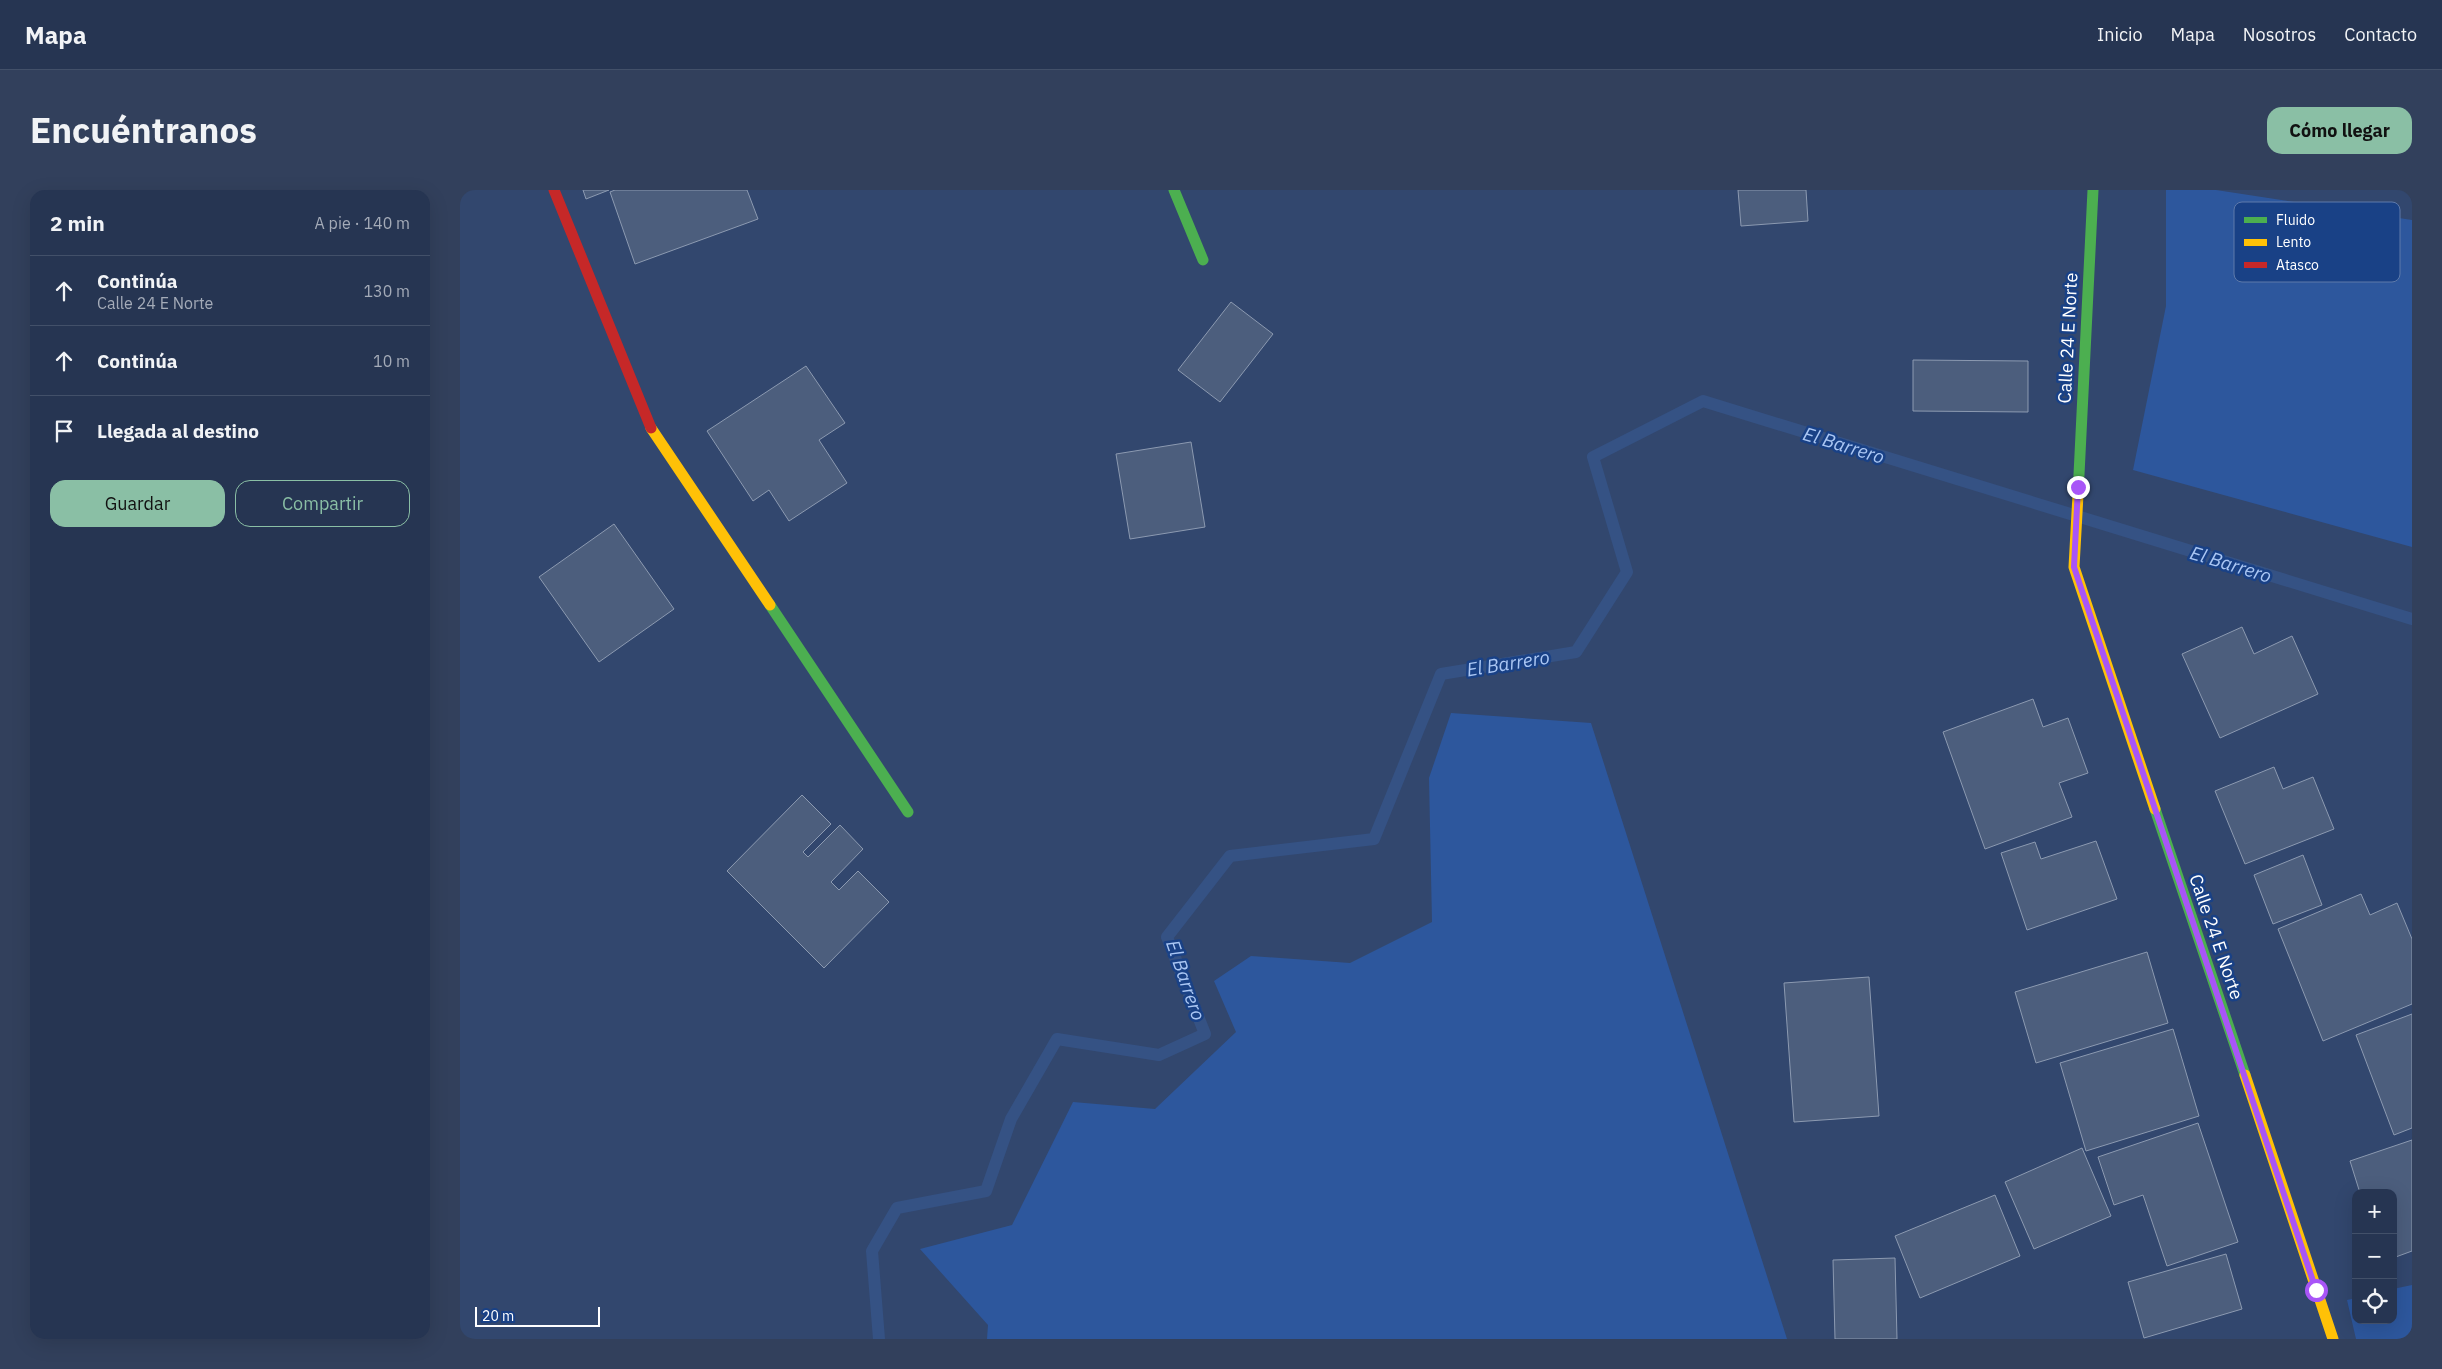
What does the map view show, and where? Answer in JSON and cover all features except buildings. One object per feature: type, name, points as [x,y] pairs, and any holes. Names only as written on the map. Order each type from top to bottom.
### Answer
[{"type":"main road","points":[[554,190],[650,426],[908,812]]},
{"type":"main road","points":[[1174,190],[1203,260]]},
{"type":"main road","name":"Calle 24 E Norte","points":[[2093,190],[2074,567],[2333,1339]]},
{"type":"shaded area","points":[[2166,190],[2216,190],[2294,202],[2234,202],[2234,282],[2400,282],[2400,218],[2412,220],[2412,547],[2133,470],[2166,306]]},
{"type":"shaded area","points":[[1451,713],[1591,723],[1787,1339],[987,1339],[988,1325],[920,1249],[1012,1225],[1073,1102],[1155,1109],[1236,1032],[1214,981],[1251,956],[1350,963],[1432,922],[1429,778]]},
{"type":"shaded area","points":[[2412,1285],[2412,1339],[2356,1339],[2353,1324],[2397,1324],[2397,1288]]},
{"type":"shaded area","points":[[2352,1299],[2352,1322],[2347,1300]]},
{"type":"waterway","name":"El Barrero","points":[[879,1339],[872,1251],[897,1208],[986,1191],[1011,1119],[1057,1039],[1159,1055],[1205,1034],[1167,937],[1230,856],[1374,839],[1441,674],[1576,652],[1627,572],[1593,457],[1703,401],[2412,619]]},
{"type":"traffic: fast","points":[[1174,190],[1203,260]]},
{"type":"traffic: fast","points":[[2078,495],[2093,190]]},
{"type":"traffic: fast","points":[[770,605],[908,812]]},
{"type":"traffic: fast","points":[[2155,809],[2245,1075]]},
{"type":"traffic: slow","points":[[651,428],[770,605]]},
{"type":"traffic: slow","points":[[2078,495],[2074,567],[2155,809]]},
{"type":"traffic: slow","points":[[2245,1075],[2333,1339]]},
{"type":"traffic: jam","points":[[554,190],[651,428]]},
{"type":"route","points":[[2078,487],[2074,567],[2316,1290]]}]
